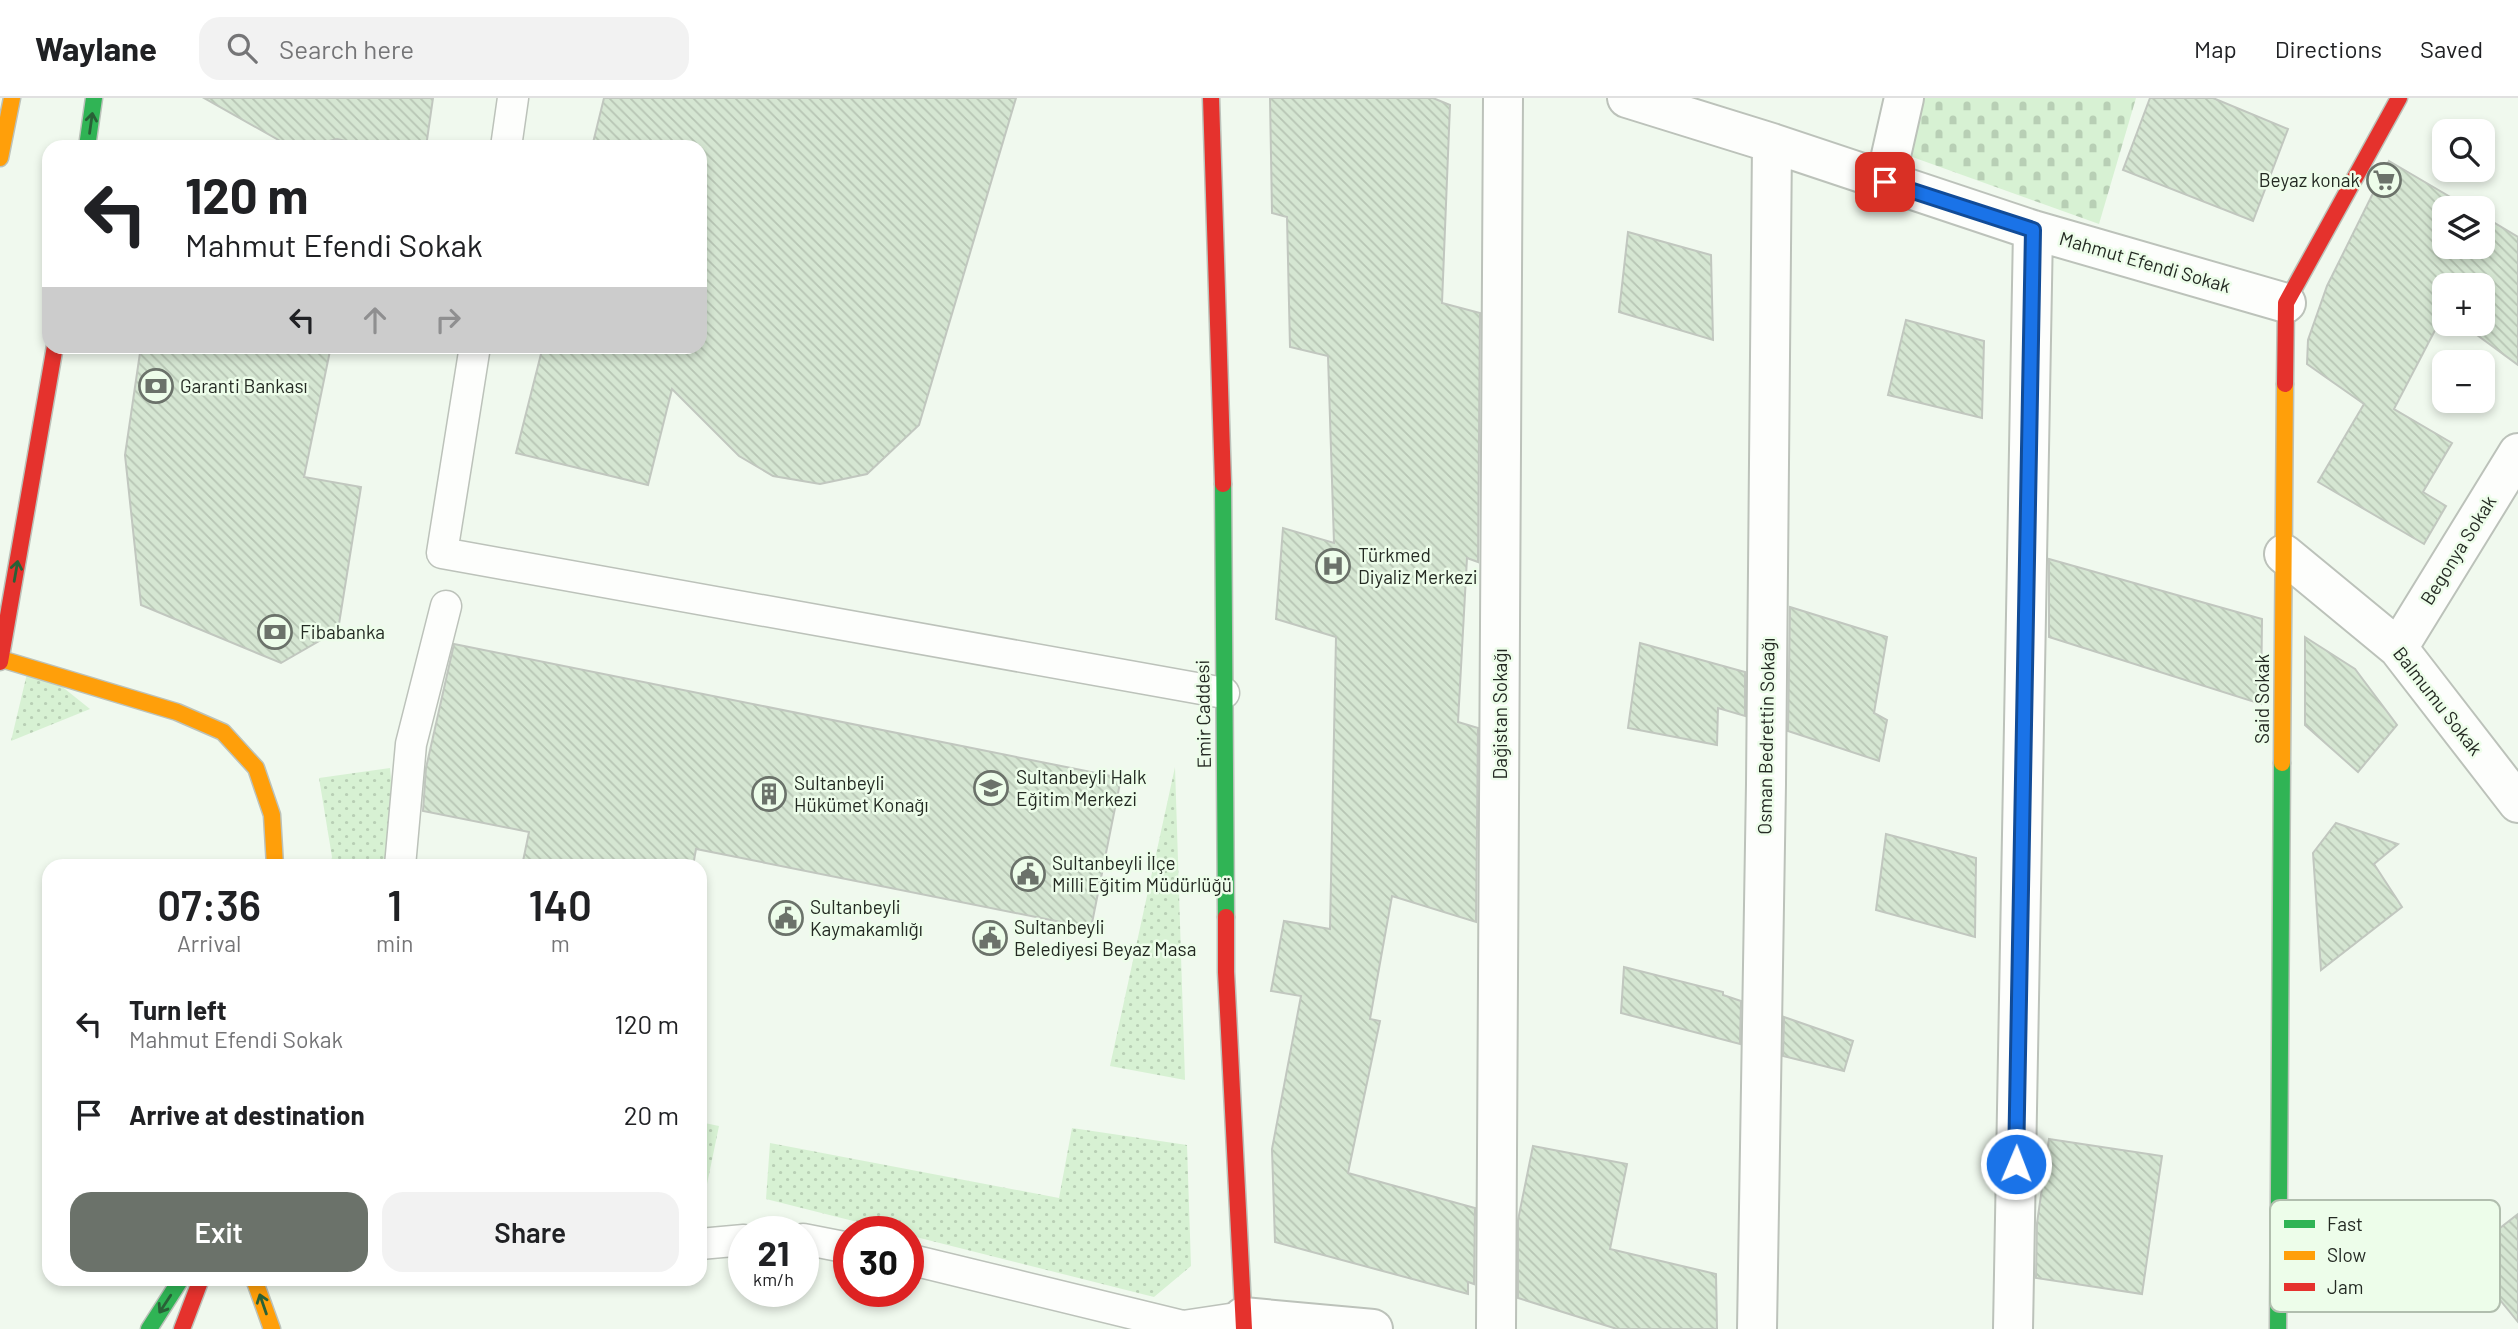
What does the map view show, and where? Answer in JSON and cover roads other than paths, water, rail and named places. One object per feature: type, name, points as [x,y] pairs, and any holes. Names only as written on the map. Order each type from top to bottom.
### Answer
[{"type":"street","points":[[0,158],[12,98]]},
{"type":"street","points":[[88,140],[94,98]]},
{"type":"street","name":"Emir Caddesi","points":[[1211,98],[1223,471],[1226,972],[1242,1325]]},
{"type":"street","name":"Dağistan Sokağı","points":[[1496,1329],[1503,98]]},
{"type":"street","name":"Mahmut Efendi Sokak","points":[[1627,98],[2033,230],[2286,303]]},
{"type":"street","points":[[1885,182],[1904,98]]},
{"type":"street","name":"Said Sokak","points":[[2279,1200],[2286,303],[2399,98]]},
{"type":"street","name":"Osman Bedrettin Sokağı","points":[[1757,1329],[1766,797],[1772,143]]},
{"type":"street","points":[[2013,1329],[2033,230]]},
{"type":"street","points":[[54,354],[0,661],[177,712],[223,732],[256,768],[272,815],[275,859]]},
{"type":"street","name":"Begonya Sokak","points":[[2398,648],[2518,453]]},
{"type":"street","name":"Balmumu Sokak","points":[[2284,554],[2398,648],[2518,803]]},
{"type":"street","points":[[149,1329],[177,1286]]},
{"type":"street","points":[[182,1329],[198,1286]]},
{"type":"street","points":[[257,1286],[272,1329]]},
{"type":"street","points":[[1242,1325],[1373,1329]]},
{"type":"lane","points":[[507,140],[513,98]]},
{"type":"lane","points":[[474,354],[442,554],[1224,693]]},
{"type":"lane","points":[[401,859],[411,744],[446,606]]},
{"type":"lane","points":[[707,1243],[728,1241]]},
{"type":"lane","points":[[924,1263],[1183,1326],[1242,1325]]},
{"type":"place","name":"Beyaz konak","points":[[2384,180]]},
{"type":"place","name":"Garanti Bankası","points":[[156,386]]},
{"type":"place","name":"Türkmed Diyaliz Merkezi","points":[[1333,566]]},
{"type":"place","name":"Fibabanka","points":[[275,632]]},
{"type":"place","name":"Sultanbeyli Halk Eğitim Merkezi","points":[[991,788]]},
{"type":"place","name":"Sultanbeyli Hükümet Konağı","points":[[769,794]]},
{"type":"place","name":"Sultanbeyli İlçe Milli Eğitim Müdürlüğü","points":[[1028,874]]},
{"type":"place","name":"Sultanbeyli Kaymakamlığı","points":[[786,918]]},
{"type":"place","name":"Sultanbeyli Belediyesi Beyaz Masa","points":[[990,938]]}]
